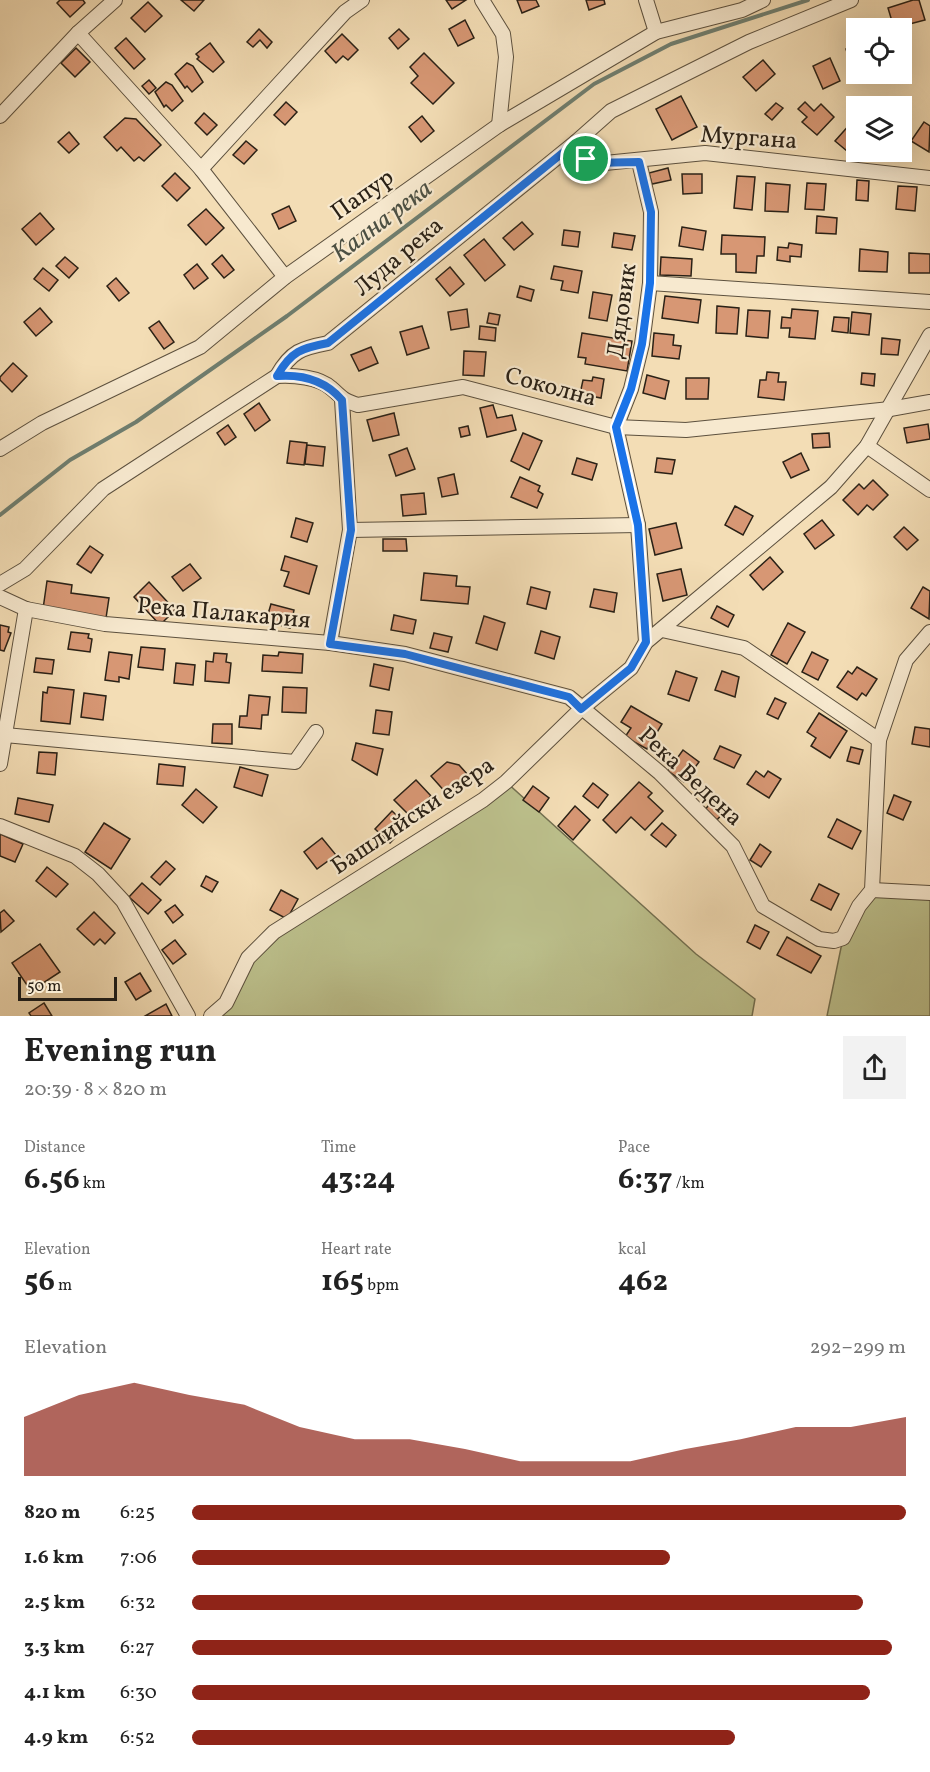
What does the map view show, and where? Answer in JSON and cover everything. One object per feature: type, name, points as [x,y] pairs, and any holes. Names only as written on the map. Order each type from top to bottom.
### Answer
[{"type":"street","points":[[0,116],[78,33],[115,0]]},
{"type":"street","points":[[201,169],[345,12],[362,0]]},
{"type":"street","points":[[482,0],[503,34],[506,57],[499,125]]},
{"type":"street","points":[[646,0],[656,32]]},
{"type":"street","name":"Папур","points":[[0,449],[42,423],[200,347],[285,277],[499,125],[656,32],[742,10],[763,0]]},
{"type":"street","name":"Луда река","points":[[0,584],[25,569],[103,489],[277,376],[286,359],[304,348],[328,343],[611,111],[749,42],[851,0]]},
{"type":"street","points":[[78,33],[201,169],[285,277]]},
{"type":"street","name":"Мургана","points":[[576,142],[590,163],[639,162],[705,153],[930,178]]},
{"type":"street","name":"Дядовик","points":[[616,427],[631,389],[642,344],[650,283],[651,212],[639,162]]},
{"type":"street","points":[[650,283],[930,302]]},
{"type":"street","name":"Башлийски езера","points":[[211,1016],[226,1003],[248,958],[274,932],[483,800],[506,782],[581,709],[631,668],[646,642],[831,487],[867,446],[930,335]]},
{"type":"street","points":[[277,376],[294,375],[330,386],[342,400],[351,530],[330,644]]},
{"type":"street","name":"Соколна","points":[[342,400],[358,405],[463,387],[616,427],[686,430],[890,409],[930,402]]},
{"type":"street","points":[[616,427],[638,525],[646,642]]},
{"type":"street","points":[[867,446],[930,490]]},
{"type":"street","points":[[351,530],[638,525]]},
{"type":"street","name":"Река Палакария","points":[[0,597],[26,609],[105,624],[330,644],[427,660],[569,697],[581,709]]},
{"type":"street","points":[[0,764],[26,609]]},
{"type":"street","points":[[662,630],[744,648],[879,740]]},
{"type":"street","points":[[930,632],[906,660],[879,740],[872,890],[930,893]]},
{"type":"street","name":"Река Ведена","points":[[581,709],[660,773],[733,846],[763,906],[819,939],[834,941],[843,938],[859,906],[872,890]]},
{"type":"street","points":[[5,735],[295,762],[316,732]]},
{"type":"street","points":[[0,826],[75,856],[98,874],[123,901],[188,1016]]},
{"type":"green space","points":[[506,782],[696,954],[755,999],[752,1016],[211,1016],[248,958],[274,932]]},
{"type":"green space","points":[[872,890],[930,893],[930,1016],[827,1016],[843,938]]},
{"type":"building","points":[[60,0],[83,0],[85,3],[70,17],[57,3]]},
{"type":"building","points":[[181,0],[204,0],[194,11]]},
{"type":"building","points":[[446,0],[466,0],[452,9]]},
{"type":"building","points":[[517,0],[536,0],[539,6],[522,13]]},
{"type":"building","points":[[586,0],[604,0],[605,4],[589,10]]},
{"type":"building","points":[[919,0],[925,20],[912,23],[912,18],[891,18],[888,8]]},
{"type":"building","points":[[148,2],[162,16],[145,32],[131,18]]},
{"type":"building","points":[[465,20],[474,38],[458,46],[449,29]]},
{"type":"building","points":[[259,29],[272,42],[267,48],[260,40],[253,47],[247,42]]},
{"type":"building","points":[[399,29],[409,39],[398,49],[389,38]]},
{"type":"building","points":[[342,34],[358,50],[348,60],[343,56],[336,63],[325,51]]},
{"type":"building","points":[[126,38],[145,59],[134,69],[115,48]]},
{"type":"building","points":[[210,43],[224,62],[213,72],[197,59],[199,57],[196,54]]},
{"type":"building","points":[[76,48],[90,62],[75,77],[61,63]]},
{"type":"building","points":[[424,53],[454,83],[433,104],[411,83],[418,76],[410,67]]},
{"type":"building","points":[[830,58],[840,81],[823,89],[813,66]]},
{"type":"building","points":[[763,60],[775,74],[756,91],[743,77]]},
{"type":"building","points":[[187,63],[193,66],[203,82],[192,92],[187,86],[185,88],[175,74]]},
{"type":"building","points":[[149,80],[156,88],[149,94],[142,86]]},
{"type":"building","points":[[166,82],[172,85],[183,101],[172,111],[166,105],[164,107],[155,92]]},
{"type":"building","points":[[681,96],[697,127],[672,140],[656,109]]},
{"type":"building","points":[[286,102],[297,112],[285,125],[274,115]]},
{"type":"building","points":[[805,102],[814,111],[821,104],[834,117],[817,135],[802,122],[807,117],[798,109]]},
{"type":"building","points":[[776,103],[783,108],[772,120],[765,114]]},
{"type":"building","points":[[204,113],[217,125],[207,135],[195,123]]},
{"type":"building","points":[[422,116],[434,131],[421,142],[409,127]]},
{"type":"building","points":[[125,118],[136,119],[161,145],[144,161],[139,157],[134,161],[121,147],[117,151],[104,137]]},
{"type":"building","points":[[924,122],[930,126],[929,152],[912,140]]},
{"type":"building","points":[[846,129],[846,150],[835,141]]},
{"type":"building","points":[[69,132],[79,144],[69,153],[58,142]]},
{"type":"building","points":[[246,141],[257,150],[244,164],[233,155]]},
{"type":"building","points":[[668,168],[671,180],[652,184],[649,173]]},
{"type":"building","points":[[175,173],[190,188],[177,201],[162,186]]},
{"type":"building","points":[[682,174],[702,174],[702,193],[683,194]]},
{"type":"building","points":[[737,176],[755,177],[752,210],[734,208]]},
{"type":"building","points":[[857,180],[869,181],[868,201],[856,200]]},
{"type":"building","points":[[766,183],[790,185],[788,212],[765,211]]},
{"type":"building","points":[[807,183],[826,184],[824,210],[805,209]]},
{"type":"building","points":[[898,186],[917,187],[915,211],[896,209]]},
{"type":"building","points":[[289,206],[296,221],[279,229],[272,214]]},
{"type":"building","points":[[206,209],[224,228],[206,245],[188,225]]},
{"type":"building","points":[[40,213],[54,229],[36,245],[22,229]]},
{"type":"building","points":[[817,216],[837,218],[836,234],[816,233]]},
{"type":"building","points":[[522,222],[533,234],[514,250],[503,238]]},
{"type":"building","points":[[682,227],[706,231],[703,250],[679,246]]},
{"type":"building","points":[[564,230],[580,232],[578,247],[562,245]]},
{"type":"building","points":[[614,233],[635,236],[632,250],[612,247]]},
{"type":"building","points":[[722,235],[765,237],[764,256],[757,256],[756,273],[736,272],[736,254],[721,254]]},
{"type":"building","points":[[484,239],[505,265],[485,281],[464,255]]},
{"type":"building","points":[[789,243],[802,245],[801,257],[790,256],[790,262],[777,260],[778,247],[788,248]]},
{"type":"building","points":[[860,249],[888,252],[887,272],[859,271]]},
{"type":"building","points":[[909,253],[930,254],[930,273],[909,273]]},
{"type":"building","points":[[222,255],[234,270],[224,278],[212,264]]},
{"type":"building","points":[[65,257],[78,268],[69,278],[56,266]]},
{"type":"building","points":[[661,257],[692,259],[691,276],[660,275]]},
{"type":"building","points":[[197,264],[208,278],[194,289],[184,275]]},
{"type":"building","points":[[554,266],[582,271],[578,293],[561,290],[563,281],[551,279]]},
{"type":"building","points":[[450,267],[464,284],[450,296],[436,279]]},
{"type":"building","points":[[43,268],[58,280],[49,291],[34,279]]},
{"type":"building","points":[[116,278],[129,293],[119,301],[107,286]]},
{"type":"building","points":[[520,286],[534,290],[531,301],[517,297]]},
{"type":"building","points":[[593,292],[612,295],[607,321],[589,318]]},
{"type":"building","points":[[665,296],[701,300],[698,323],[662,318]]},
{"type":"building","points":[[717,306],[739,308],[737,334],[716,333]]},
{"type":"building","points":[[40,308],[52,322],[36,336],[24,322]]},
{"type":"building","points":[[467,309],[469,327],[451,330],[448,312]]},
{"type":"building","points":[[792,309],[818,311],[815,339],[789,337],[790,328],[781,328],[782,317],[791,318]]},
{"type":"building","points":[[748,310],[770,311],[768,338],[746,336]]},
{"type":"building","points":[[852,312],[871,314],[869,335],[850,333]]},
{"type":"building","points":[[489,313],[500,315],[498,325],[487,323]]},
{"type":"building","points":[[834,317],[849,318],[848,333],[832,331]]},
{"type":"building","points":[[159,321],[174,342],[164,349],[149,328]]},
{"type":"building","points":[[422,326],[429,348],[407,355],[400,332]]},
{"type":"building","points":[[480,326],[496,328],[495,341],[479,339]]},
{"type":"building","points":[[582,333],[632,341],[627,371],[585,364],[586,358],[578,357]]},
{"type":"building","points":[[654,333],[674,335],[673,345],[681,346],[679,359],[652,356]]},
{"type":"building","points":[[882,338],[900,340],[898,355],[881,354]]},
{"type":"building","points":[[371,347],[378,363],[359,371],[351,355]]},
{"type":"building","points":[[464,351],[486,352],[484,376],[463,375]]},
{"type":"building","points":[[13,363],[27,376],[12,392],[0,380],[0,377]]},
{"type":"building","points":[[767,372],[779,373],[778,382],[786,382],[784,400],[758,397],[760,380],[766,380]]},
{"type":"building","points":[[862,373],[875,374],[874,386],[861,384]]},
{"type":"building","points":[[647,375],[669,381],[665,399],[643,393]]},
{"type":"building","points":[[593,377],[604,379],[601,398],[580,394],[583,380],[592,381]]},
{"type":"building","points":[[686,378],[709,378],[708,399],[686,399]]},
{"type":"building","points":[[259,403],[270,420],[255,431],[244,414]]},
{"type":"building","points":[[493,405],[497,418],[512,415],[516,430],[487,437],[480,408]]},
{"type":"building","points":[[394,413],[399,435],[373,441],[367,420]]},
{"type":"building","points":[[928,424],[930,439],[907,443],[904,428]]},
{"type":"building","points":[[228,425],[236,437],[225,445],[217,433]]},
{"type":"building","points":[[468,426],[470,435],[461,437],[459,428]]},
{"type":"building","points":[[523,433],[542,441],[529,470],[511,461]]},
{"type":"building","points":[[829,433],[830,447],[813,448],[812,434]]},
{"type":"building","points":[[290,441],[307,443],[304,465],[287,463]]},
{"type":"building","points":[[307,445],[325,447],[323,466],[305,464]]},
{"type":"building","points":[[407,448],[415,469],[396,476],[389,455]]},
{"type":"building","points":[[801,453],[809,470],[791,478],[783,462]]},
{"type":"building","points":[[577,458],[597,464],[592,480],[572,474]]},
{"type":"building","points":[[657,458],[675,460],[672,474],[655,472]]},
{"type":"building","points":[[454,474],[458,494],[442,497],[438,478]]},
{"type":"building","points":[[520,477],[540,486],[538,491],[543,494],[537,508],[511,497]]},
{"type":"building","points":[[873,480],[888,495],[873,510],[867,505],[858,515],[843,500],[859,484],[864,489]]},
{"type":"building","points":[[424,493],[426,514],[403,516],[401,495]]},
{"type":"building","points":[[735,506],[753,516],[743,535],[725,525]]},
{"type":"building","points":[[296,518],[313,523],[307,542],[291,537]]},
{"type":"building","points":[[822,520],[834,535],[815,549],[804,534]]},
{"type":"building","points":[[676,523],[682,548],[655,555],[649,529]]},
{"type":"building","points":[[904,527],[918,540],[907,550],[894,537]]},
{"type":"building","points":[[383,539],[406,539],[407,551],[383,551]]},
{"type":"building","points":[[90,546],[103,555],[91,573],[77,564]]},
{"type":"building","points":[[285,556],[317,566],[309,594],[284,586],[289,572],[281,570]]},
{"type":"building","points":[[770,557],[783,572],[763,590],[750,575]]},
{"type":"building","points":[[190,564],[201,578],[183,591],[172,577]]},
{"type":"building","points":[[681,569],[687,595],[663,601],[657,574]]},
{"type":"building","points":[[424,573],[457,576],[456,586],[470,587],[468,604],[421,600]]},
{"type":"building","points":[[47,581],[72,585],[71,593],[109,598],[106,618],[43,609]]},
{"type":"building","points":[[149,582],[175,610],[160,625],[134,597]]},
{"type":"building","points":[[531,587],[550,592],[546,609],[527,604]]},
{"type":"building","points":[[923,587],[930,591],[929,619],[911,608]]},
{"type":"building","points":[[594,589],[617,593],[614,612],[590,607]]},
{"type":"building","points":[[271,604],[294,610],[290,628],[266,621]]},
{"type":"building","points":[[717,606],[734,615],[728,627],[711,618]]},
{"type":"building","points":[[394,615],[416,620],[413,634],[391,630]]},
{"type":"building","points":[[484,616],[505,623],[497,650],[476,643]]},
{"type":"building","points":[[788,623],[805,632],[787,664],[771,655]]},
{"type":"building","points":[[0,625],[9,627],[8,632],[11,633],[4,651],[0,650]]},
{"type":"building","points":[[541,631],[560,637],[554,659],[535,653]]},
{"type":"building","points":[[71,632],[89,634],[88,638],[92,639],[90,652],[68,649]]},
{"type":"building","points":[[434,633],[452,637],[448,652],[430,648]]},
{"type":"building","points":[[141,647],[165,649],[163,670],[138,667]]},
{"type":"building","points":[[109,652],[132,655],[129,679],[119,677],[119,682],[105,680]]},
{"type":"building","points":[[279,652],[303,654],[302,673],[262,671],[263,655],[278,656]]},
{"type":"building","points":[[812,652],[828,660],[818,680],[802,672]]},
{"type":"building","points":[[214,653],[227,654],[226,662],[231,663],[229,683],[205,681],[206,661],[213,662]]},
{"type":"building","points":[[36,658],[54,660],[52,674],[34,672]]},
{"type":"building","points":[[176,663],[195,665],[193,685],[174,683]]},
{"type":"building","points":[[374,664],[393,668],[389,690],[370,686]]},
{"type":"building","points":[[857,667],[877,679],[866,696],[862,693],[857,700],[837,687],[848,671],[852,674]]},
{"type":"building","points":[[676,671],[697,678],[689,701],[668,694]]},
{"type":"building","points":[[722,671],[739,677],[735,697],[715,690]]},
{"type":"building","points":[[48,687],[74,690],[70,724],[41,721],[43,692],[47,693]]},
{"type":"building","points":[[283,687],[307,688],[306,713],[282,712]]},
{"type":"building","points":[[84,693],[106,696],[103,720],[81,717]]},
{"type":"building","points":[[249,695],[270,697],[268,715],[262,715],[261,729],[239,727],[240,716],[247,716]]},
{"type":"building","points":[[775,698],[786,703],[778,719],[767,714]]},
{"type":"building","points":[[631,706],[662,724],[647,749],[625,737],[631,728],[621,722]]},
{"type":"building","points":[[376,710],[392,712],[389,735],[373,733]]},
{"type":"building","points":[[819,713],[847,731],[830,758],[811,746],[816,738],[807,732]]},
{"type":"building","points":[[213,724],[232,724],[232,744],[212,743]]},
{"type":"building","points":[[915,727],[930,729],[930,747],[912,744]]},
{"type":"building","points":[[356,743],[383,749],[377,775],[352,760]]},
{"type":"building","points":[[720,746],[741,755],[734,768],[714,759]]},
{"type":"building","points":[[851,747],[863,750],[859,764],[847,761]]},
{"type":"building","points":[[683,750],[699,762],[684,782],[668,771]]},
{"type":"building","points":[[39,752],[57,753],[55,775],[37,773]]},
{"type":"building","points":[[447,762],[459,765],[468,775],[447,794],[431,776]]},
{"type":"building","points":[[159,764],[185,767],[183,786],[157,784]]},
{"type":"building","points":[[240,767],[268,775],[262,796],[234,787]]},
{"type":"building","points":[[756,771],[764,777],[768,771],[781,779],[769,798],[747,784]]},
{"type":"building","points":[[416,780],[431,796],[410,816],[394,800]]},
{"type":"building","points":[[639,782],[652,793],[648,797],[663,811],[645,830],[631,817],[616,833],[603,820]]},
{"type":"building","points":[[593,783],[608,795],[598,808],[583,796]]},
{"type":"building","points":[[533,786],[549,798],[539,812],[523,800]]},
{"type":"building","points":[[196,789],[217,807],[203,823],[182,805]]},
{"type":"building","points":[[894,795],[911,802],[903,820],[887,813]]},
{"type":"building","points":[[18,798],[53,805],[49,822],[15,814]]},
{"type":"building","points":[[712,801],[725,811],[716,821],[704,811]]},
{"type":"building","points":[[575,806],[590,820],[573,840],[558,826]]},
{"type":"building","points":[[392,811],[407,825],[390,843],[375,829]]},
{"type":"building","points":[[837,819],[861,831],[852,849],[828,837]]},
{"type":"building","points":[[104,823],[130,839],[111,869],[85,852]]},
{"type":"building","points":[[662,823],[676,835],[666,847],[651,835]]},
{"type":"building","points":[[0,834],[23,844],[15,862],[0,856]]},
{"type":"building","points":[[322,838],[336,855],[317,869],[304,852]]},
{"type":"building","points":[[760,844],[771,852],[761,867],[750,860]]},
{"type":"building","points":[[166,861],[175,869],[160,885],[151,877]]},
{"type":"building","points":[[47,867],[68,884],[56,897],[36,881]]},
{"type":"building","points":[[206,876],[218,882],[212,892],[201,886]]},
{"type":"building","points":[[142,883],[161,900],[148,914],[129,897]]},
{"type":"building","points":[[819,884],[839,894],[831,910],[811,900]]},
{"type":"building","points":[[281,890],[298,899],[287,919],[270,910]]},
{"type":"building","points":[[175,905],[183,915],[173,923],[165,912]]},
{"type":"building","points":[[4,910],[14,921],[1,932],[0,913]]},
{"type":"building","points":[[94,912],[115,933],[105,944],[100,939],[94,945],[77,929]]},
{"type":"building","points":[[755,925],[769,932],[760,949],[747,942]]},
{"type":"building","points":[[787,937],[821,956],[811,973],[777,955]]},
{"type":"building","points":[[175,940],[186,954],[173,964],[162,950]]},
{"type":"building","points":[[40,944],[60,972],[31,991],[12,963]]},
{"type":"building","points":[[140,973],[151,991],[136,1000],[125,982]]},
{"type":"building","points":[[44,1003],[52,1016],[31,1016],[29,1013]]},
{"type":"building","points":[[166,1004],[172,1016],[145,1016]]},
{"type":"waterway","name":"Кална река","points":[[0,515],[70,460],[136,422],[287,316],[594,84],[671,44],[808,0]]},
{"type":"route","points":[[576,142],[586,159],[596,164],[639,162],[651,212],[652,256],[642,344],[631,389],[616,427],[638,525],[646,642],[631,668],[581,709],[569,697],[405,654],[330,644],[351,530],[346,492],[342,400],[330,386],[294,375],[277,376],[286,359],[304,348],[328,343],[576,142]]}]
